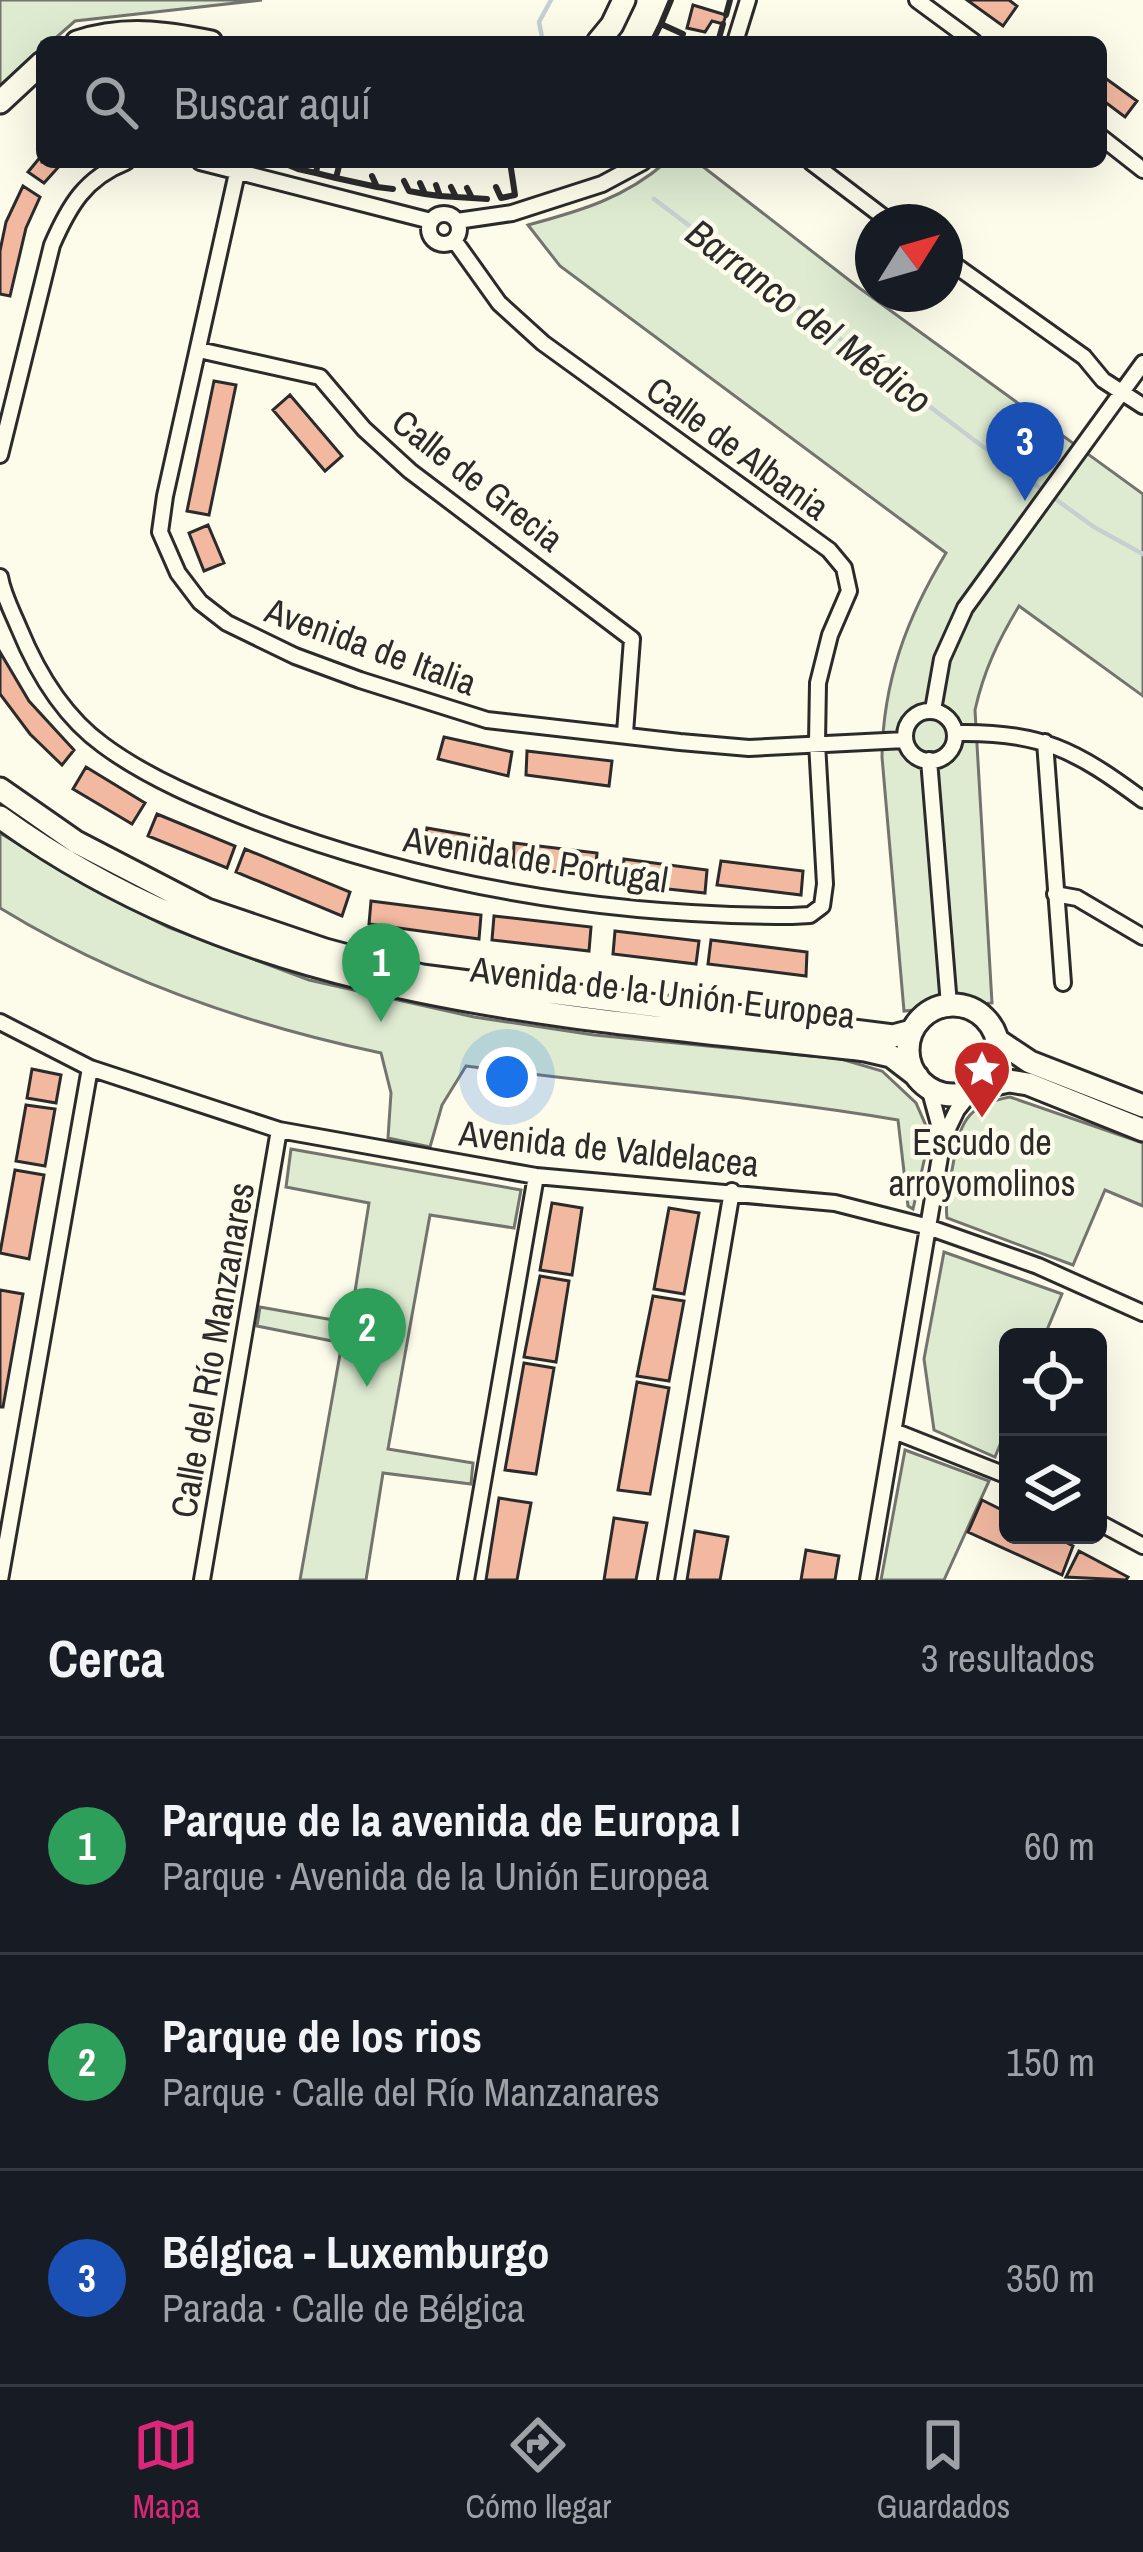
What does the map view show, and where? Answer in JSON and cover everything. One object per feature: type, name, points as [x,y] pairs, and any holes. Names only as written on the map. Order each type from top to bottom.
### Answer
[{"type":"main road","points":[[603,36],[624,0]]},
{"type":"main road","points":[[96,36],[138,31],[171,36]]},
{"type":"main road","points":[[0,102],[36,69]]},
{"type":"main road","name":"Avenida de la Unión Europea","points":[[0,789],[76,842],[207,910],[422,976],[893,1036],[912,1031]]},
{"type":"main road","name":"Avenida de la Unión Europea","points":[[0,817],[98,877],[199,927],[299,964],[406,991],[497,1005],[865,1050],[891,1056],[923,1082]]},
{"type":"main road","points":[[1143,1106],[1030,1063],[997,1040],[985,1018],[974,1010],[949,1005],[927,1013],[912,1031],[908,1054],[923,1082],[958,1094],[1009,1081],[1028,1084],[1143,1130]]},
{"type":"main road","points":[[974,1089],[994,1068],[997,1040]]},
{"type":"street","points":[[737,36],[748,0]]},
{"type":"street","points":[[916,0],[966,36]]},
{"type":"street","points":[[1107,142],[1143,170]]},
{"type":"street","points":[[0,455],[42,281],[65,214],[83,187],[116,168]]},
{"type":"street","points":[[220,168],[431,221],[442,214],[457,220],[512,213],[602,184],[632,168]]},
{"type":"street","points":[[819,168],[866,204]]},
{"type":"street","name":"Avenida de Italia","points":[[237,173],[164,496],[160,532],[178,573],[200,602],[227,622],[295,656],[487,720],[749,748],[905,740]]},
{"type":"street","points":[[431,221],[434,239],[446,244],[458,234],[457,220]]},
{"type":"street","name":"Calle de Albania","points":[[454,240],[499,303],[543,343],[829,550],[844,568],[849,591],[830,635],[818,683],[822,906]]},
{"type":"street","points":[[963,271],[1084,357],[1102,380],[1143,406]]},
{"type":"street","name":"Calle de Grecia","points":[[199,350],[320,377],[364,429],[410,471],[632,639],[625,733]]},
{"type":"street","points":[[932,710],[942,659],[965,608],[1143,363]]},
{"type":"street","name":"Avenida de Portugal","points":[[0,577],[43,680],[71,715],[100,743],[209,803],[339,853],[476,887],[654,912],[792,916],[810,914],[822,906]]},
{"type":"street","points":[[932,710],[951,722],[955,734],[950,751],[929,760],[912,753],[905,740],[911,718],[932,710]]},
{"type":"street","points":[[955,734],[1007,734],[1045,742],[1075,754],[1143,800]]},
{"type":"street","points":[[1045,742],[1063,983]]},
{"type":"street","points":[[929,760],[949,1005]]},
{"type":"street","points":[[1055,894],[1077,898],[1143,937]]},
{"type":"street","name":"Avenida de Valdelacea","points":[[0,1022],[90,1068],[279,1130],[536,1176],[835,1203],[926,1226],[1038,1266],[1143,1313]]},
{"type":"street","points":[[0,1580],[90,1068]]},
{"type":"street","points":[[923,1082],[943,1139]]},
{"type":"street","points":[[868,1580],[943,1139],[974,1089]]},
{"type":"street","name":"Calle del Río Manzanares","points":[[202,1580],[279,1130]]},
{"type":"street","points":[[466,1580],[536,1176]]},
{"type":"street","points":[[666,1580],[732,1191]]},
{"type":"street","points":[[894,1431],[999,1472]]},
{"type":"street","points":[[1107,1527],[1143,1546]]},
{"type":"green space","points":[[0,0],[262,0],[75,21],[58,36],[36,36],[36,55],[0,87]]},
{"type":"green space","points":[[658,168],[705,168],[855,285],[855,312],[892,312],[1143,494],[1143,696],[1019,606],[979,695],[975,710],[992,1003],[904,1011],[883,729],[900,650],[946,553],[560,266],[528,225],[618,194]]},
{"type":"green space","points":[[0,833],[98,892],[168,927],[309,980],[474,1017],[594,1035],[841,1059],[882,1071],[916,1103],[930,1135],[913,1209],[908,1206],[898,1120],[790,1104],[466,1066],[442,1105],[430,1147],[388,1138],[391,1093],[381,1053],[282,1029],[184,997],[90,957],[0,908]]},
{"type":"green space","points":[[1010,1097],[1143,1143],[1143,1206],[1105,1190],[1073,1265],[947,1218],[961,1130],[981,1106]]},
{"type":"green space","points":[[291,1149],[521,1190],[514,1228],[430,1215],[388,1449],[473,1463],[471,1484],[383,1473],[366,1580],[300,1580],[342,1343],[257,1326],[260,1307],[350,1323],[369,1203],[286,1187]]},
{"type":"green space","points":[[944,1252],[1062,1294],[1048,1328],[999,1328],[999,1447],[995,1457],[934,1430],[924,1359]]},
{"type":"green space","points":[[905,1450],[989,1481],[944,1580],[881,1580]]},
{"type":"building","points":[[967,0],[1009,0],[1017,6],[1003,26]]},
{"type":"building","points":[[693,5],[726,15],[723,24],[712,21],[705,32],[687,28]]},
{"type":"building","points":[[1107,79],[1137,101],[1125,117],[1107,104]]},
{"type":"building","points":[[36,162],[36,168],[58,168],[44,183],[28,172]]},
{"type":"building","points":[[23,186],[40,197],[26,228],[10,296],[0,294],[0,251],[6,222]]},
{"type":"building","points":[[214,381],[236,385],[209,515],[187,511]]},
{"type":"building","points":[[290,395],[342,456],[325,471],[273,410]]},
{"type":"building","points":[[208,525],[224,563],[204,571],[189,533]]},
{"type":"building","points":[[0,652],[29,701],[74,750],[62,765],[30,734],[0,694]]},
{"type":"building","points":[[444,737],[512,752],[508,776],[438,759]]},
{"type":"building","points":[[527,751],[612,761],[609,786],[526,775]]},
{"type":"building","points":[[86,767],[145,803],[132,824],[73,789]]},
{"type":"building","points":[[157,814],[235,846],[227,868],[148,836]]},
{"type":"building","points":[[427,828],[496,840],[492,864],[424,852]]},
{"type":"building","points":[[514,843],[597,853],[595,876],[513,867]]},
{"type":"building","points":[[245,849],[350,892],[342,916],[236,872]]},
{"type":"building","points":[[624,859],[707,870],[705,893],[622,884]]},
{"type":"building","points":[[721,861],[803,871],[801,895],[717,885]]},
{"type":"building","points":[[371,901],[481,915],[479,939],[369,924]]},
{"type":"building","points":[[494,916],[591,927],[589,951],[492,940]]},
{"type":"building","points":[[615,931],[699,941],[696,964],[613,954]]},
{"type":"building","points":[[711,940],[807,952],[806,976],[708,964]]},
{"type":"building","points":[[32,1069],[61,1075],[56,1103],[27,1098]]},
{"type":"building","points":[[26,1105],[55,1109],[45,1166],[16,1161]]},
{"type":"building","points":[[15,1170],[44,1175],[29,1259],[0,1253]]},
{"type":"building","points":[[552,1203],[582,1208],[572,1275],[540,1270]]},
{"type":"building","points":[[669,1208],[699,1213],[684,1294],[654,1289]]},
{"type":"building","points":[[540,1276],[569,1281],[556,1362],[524,1357]]},
{"type":"building","points":[[0,1290],[23,1294],[3,1407],[0,1407]]},
{"type":"building","points":[[653,1296],[684,1301],[669,1381],[637,1376]]},
{"type":"building","points":[[524,1363],[554,1368],[536,1474],[505,1470]]},
{"type":"building","points":[[637,1382],[669,1388],[650,1494],[618,1490]]},
{"type":"building","points":[[499,1498],[531,1503],[517,1580],[486,1580]]},
{"type":"building","points":[[982,1500],[999,1508],[999,1544],[1073,1546],[1062,1575],[968,1532]]},
{"type":"building","points":[[614,1518],[647,1523],[636,1580],[604,1580]]},
{"type":"building","points":[[695,1531],[728,1537],[720,1580],[687,1580]]},
{"type":"building","points":[[806,1550],[839,1556],[835,1580],[801,1580]]},
{"type":"building","points":[[1079,1551],[1128,1577],[1066,1577]]},
{"type":"waterway","name":"Barranco del Médico","points":[[542,36],[539,22],[551,0]]},
{"type":"waterway","name":"Barranco del Médico","points":[[654,199],[982,446],[1094,527],[1143,554]]},
{"type":"wall","points":[[671,0],[661,24],[683,34]]},
{"type":"wall","points":[[726,15],[730,0]]},
{"type":"wall","points":[[655,36],[661,24]]},
{"type":"wall","points":[[720,36],[723,24]]},
{"type":"wall","points":[[298,168],[316,173]]},
{"type":"wall","points":[[317,168],[316,173],[336,178]]},
{"type":"wall","points":[[338,168],[336,178],[377,187]]},
{"type":"wall","points":[[496,187],[501,198],[515,195],[511,168]]},
{"type":"wall","points":[[372,176],[377,187],[393,189]]},
{"type":"wall","points":[[404,181],[409,191],[425,194]]},
{"type":"wall","points":[[420,183],[425,194],[440,196]]},
{"type":"wall","points":[[436,185],[440,196],[456,197]]},
{"type":"wall","points":[[451,187],[456,197],[472,198]]},
{"type":"wall","points":[[467,188],[472,198],[487,199]]},
{"type":"place","name":"Bélgica - Luxemburgo","points":[[1025,501]]},
{"type":"place","name":"Parque de la avenida de Europa I","points":[[381,1022]]},
{"type":"place","name":"Escudo de arroyomolinos","points":[[982,1120]]},
{"type":"place","name":"Parque de los rios","points":[[367,1387]]}]
